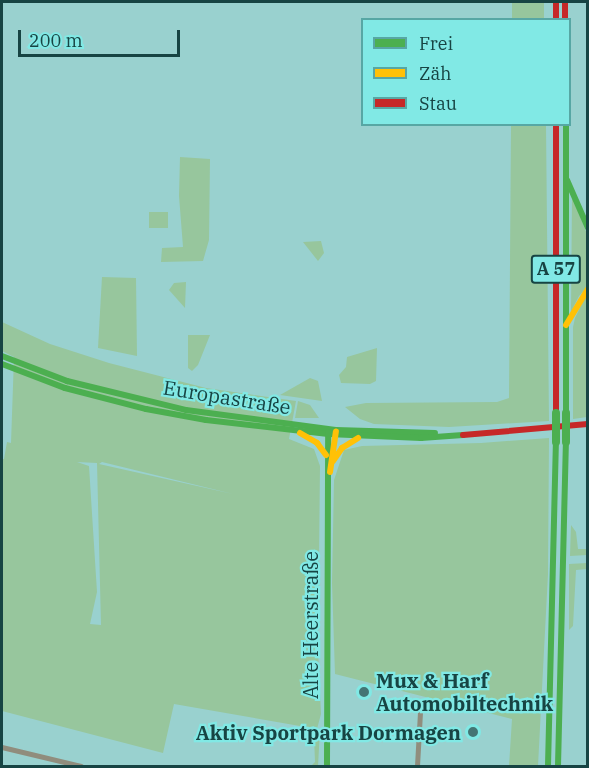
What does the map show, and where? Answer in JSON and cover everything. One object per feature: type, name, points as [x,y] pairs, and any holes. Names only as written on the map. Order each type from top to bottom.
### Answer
[{"type":"main road","points":[[556,2],[556,18]]},
{"type":"main road","points":[[565,2],[565,18]]},
{"type":"main road","name":"A 57","points":[[548,766],[555,552],[556,126]]},
{"type":"main road","name":"A 57","points":[[558,766],[565,549],[566,126]]},
{"type":"main road","points":[[566,179],[588,228]]},
{"type":"main road","points":[[566,325],[588,290]]},
{"type":"main road","name":"Europastraße","points":[[2,356],[67,381],[186,410],[362,437],[420,438],[588,424]]},
{"type":"main road","name":"Europastraße","points":[[2,364],[65,388],[146,409],[206,420],[297,431],[455,435]]},
{"type":"main road","points":[[297,431],[317,443],[326,455]]},
{"type":"main road","name":"Alte Heerstraße","points":[[328,484],[326,455],[332,432]]},
{"type":"main road","name":"Alte Heerstraße","points":[[327,766],[326,526],[332,432]]},
{"type":"main road","points":[[331,464],[346,445],[362,437]]},
{"type":"street","points":[[417,766],[420,713]]},
{"type":"street","points":[[2,747],[81,766]]},
{"type":"green space","points":[[512,2],[544,2],[544,18],[512,18]]},
{"type":"green space","points":[[511,126],[546,126],[549,421],[449,427],[374,424],[360,419],[345,407],[366,403],[497,402],[509,398]]},
{"type":"green space","points":[[180,157],[210,159],[209,240],[203,261],[161,262],[162,248],[183,247],[179,196]]},
{"type":"green space","points":[[572,196],[587,234],[588,286],[579,296],[571,312]]},
{"type":"green space","points":[[149,212],[168,212],[168,228],[149,228]]},
{"type":"green space","points":[[321,241],[324,253],[318,261],[303,242]]},
{"type":"green space","points":[[102,277],[136,278],[137,356],[98,348]]},
{"type":"green space","points":[[186,282],[185,308],[169,290],[174,283]]},
{"type":"green space","points":[[587,293],[587,417],[573,419],[573,327]]},
{"type":"green space","points":[[2,322],[50,344],[109,363],[206,388],[296,401],[289,439],[314,449],[320,466],[318,649],[321,714],[317,729],[174,704],[163,753],[2,711],[2,459],[4,459],[7,442],[11,443],[14,357],[2,351]],"holes":[[[77,462],[97,463],[101,625],[90,624],[97,592],[89,466]],[[102,462],[233,494],[99,464]]]},
{"type":"green space","points":[[188,335],[210,335],[198,365],[192,371],[188,368]]},
{"type":"green space","points":[[377,348],[376,381],[370,384],[341,383],[339,375],[346,367],[347,357]]},
{"type":"green space","points":[[310,378],[318,381],[322,401],[280,395]]},
{"type":"green space","points":[[298,401],[310,405],[319,418],[295,418]]},
{"type":"green space","points":[[549,438],[548,574],[538,766],[509,766],[512,719],[335,674],[332,583],[334,480],[344,450],[362,446],[481,443]]},
{"type":"green space","points":[[571,525],[576,532],[578,549],[587,549],[587,555],[570,556]]},
{"type":"green space","points":[[587,563],[587,569],[576,570],[573,626],[569,630],[569,564]]},
{"type":"green space","points":[[320,730],[318,766],[311,766],[315,762],[314,737],[311,733]]},
{"type":"traffic: fast","points":[[566,126],[566,413]]},
{"type":"traffic: fast","points":[[567,180],[588,228]]},
{"type":"traffic: fast","points":[[2,356],[67,381],[186,410],[336,430],[435,433]]},
{"type":"traffic: fast","points":[[2,364],[65,388],[146,409],[206,420],[328,434],[421,438],[463,435]]},
{"type":"traffic: fast","points":[[556,413],[556,442]]},
{"type":"traffic: fast","points":[[566,413],[566,442]]},
{"type":"traffic: fast","points":[[327,766],[328,432]]},
{"type":"traffic: fast","points":[[548,766],[556,442]]},
{"type":"traffic: fast","points":[[558,766],[566,442]]},
{"type":"traffic: slow","points":[[566,325],[588,289]]},
{"type":"traffic: slow","points":[[330,472],[336,431]]},
{"type":"traffic: slow","points":[[300,433],[317,443],[326,455]]},
{"type":"traffic: slow","points":[[333,461],[342,448],[358,438]]},
{"type":"traffic: jam","points":[[556,2],[556,18]]},
{"type":"traffic: jam","points":[[565,2],[565,18]]},
{"type":"traffic: jam","points":[[556,126],[556,413]]},
{"type":"traffic: jam","points":[[463,435],[588,424]]},
{"type":"place","name":"Mux & Harf Automobiltechnik","points":[[364,692]]},
{"type":"place","name":"Aktiv Sportpark Dormagen","points":[[473,732]]}]
